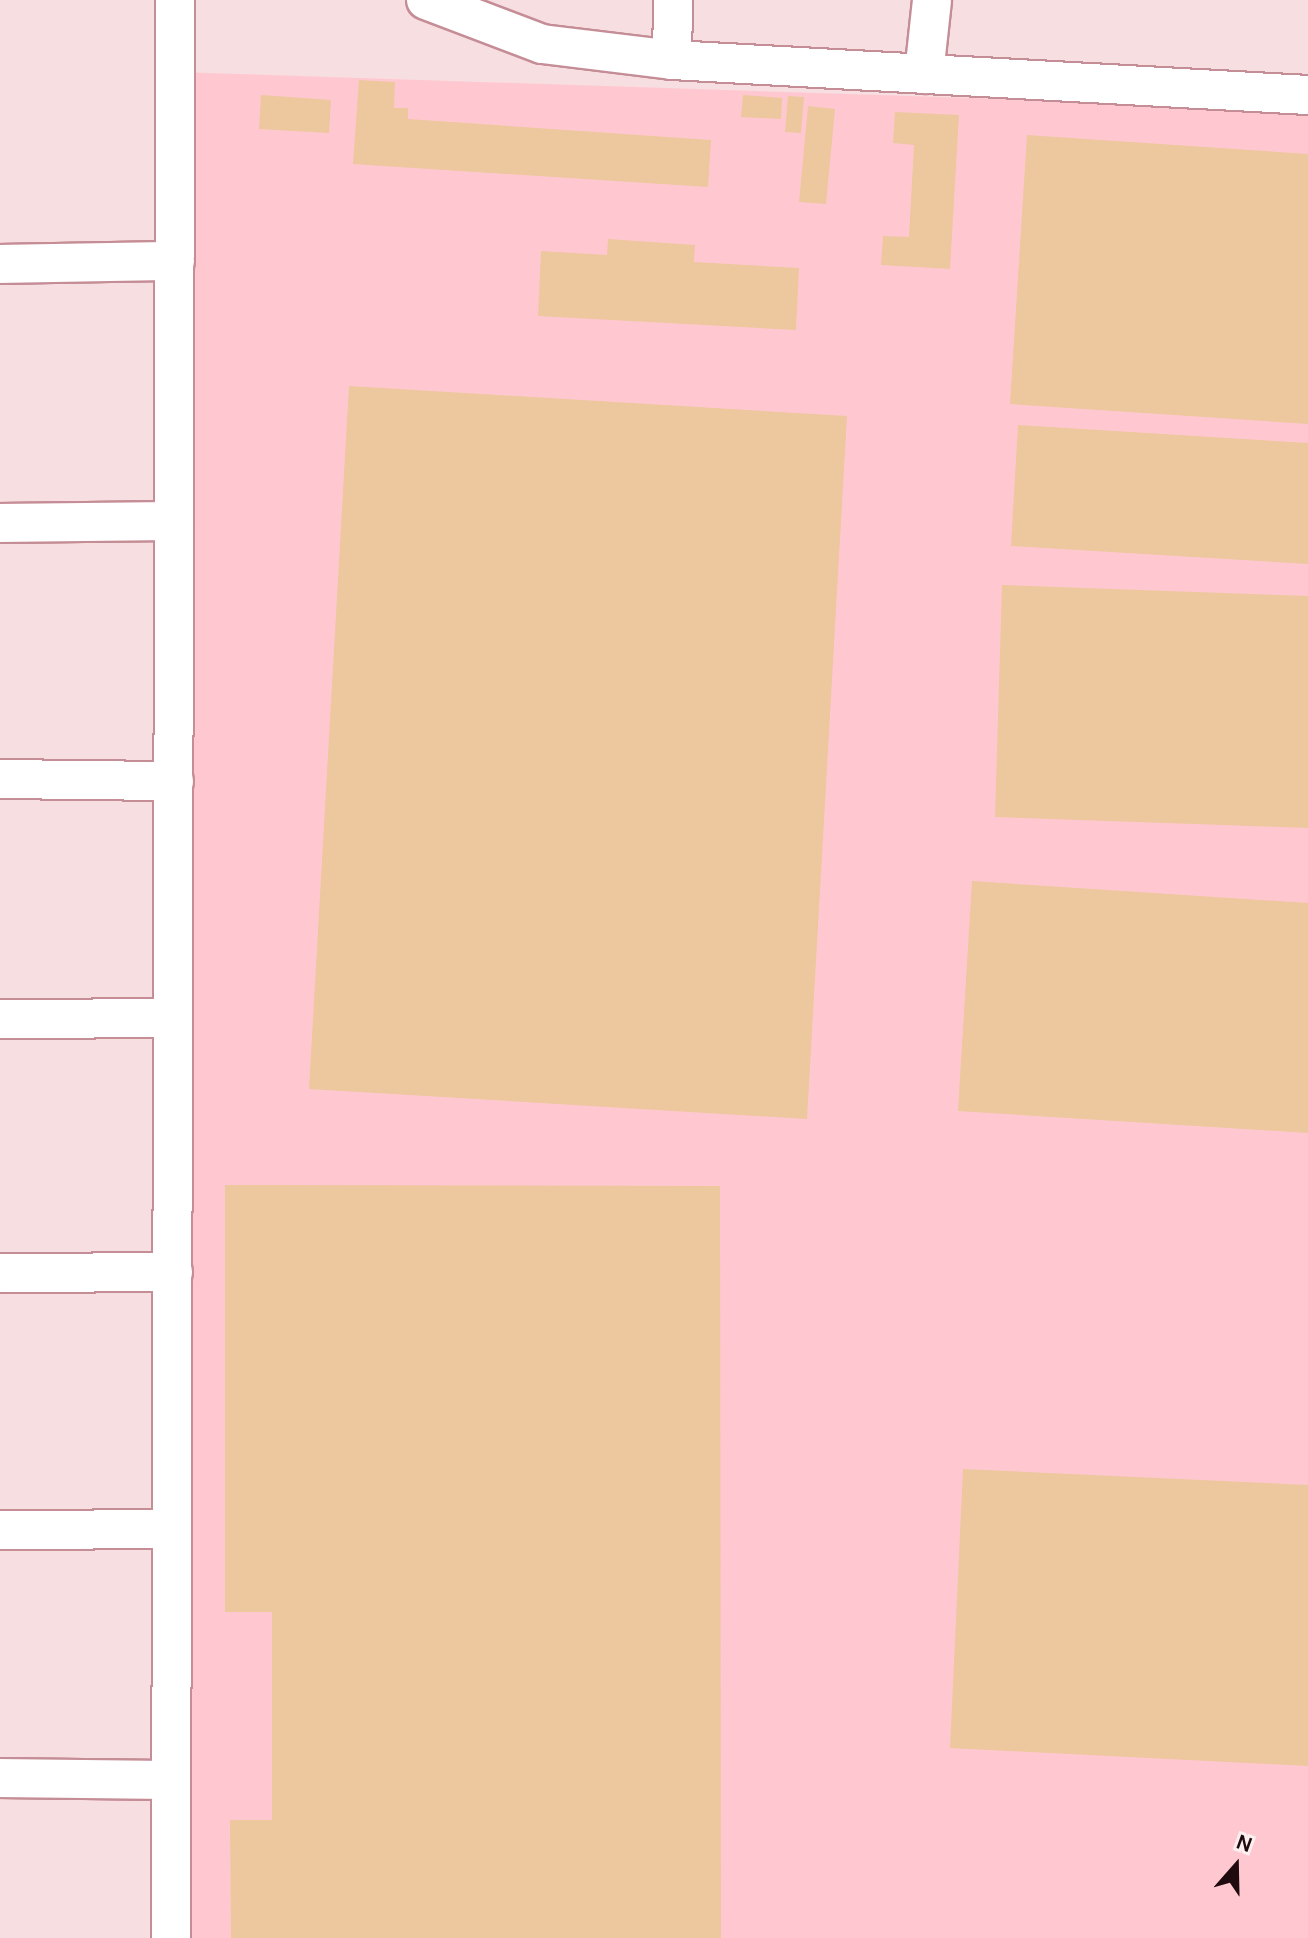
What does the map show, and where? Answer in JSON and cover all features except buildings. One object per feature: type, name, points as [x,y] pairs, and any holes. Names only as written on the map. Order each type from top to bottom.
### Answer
[{"type":"street","points":[[171,1938],[175,0]]},
{"type":"street","points":[[426,0],[542,44],[672,60],[1308,95]]},
{"type":"street","points":[[672,60],[673,0]]},
{"type":"street","points":[[924,74],[932,0]]},
{"type":"street","points":[[0,264],[175,261]]},
{"type":"street","points":[[0,523],[174,521]]},
{"type":"street","points":[[0,779],[174,781]]},
{"type":"street","points":[[0,1019],[173,1018]]},
{"type":"street","points":[[0,1273],[173,1272]]},
{"type":"street","points":[[0,1530],[172,1529]]},
{"type":"street","points":[[0,1778],[171,1780]]},
{"type":"shaded area","points":[[176,72],[1308,109],[1308,1938],[192,1938]]}]
